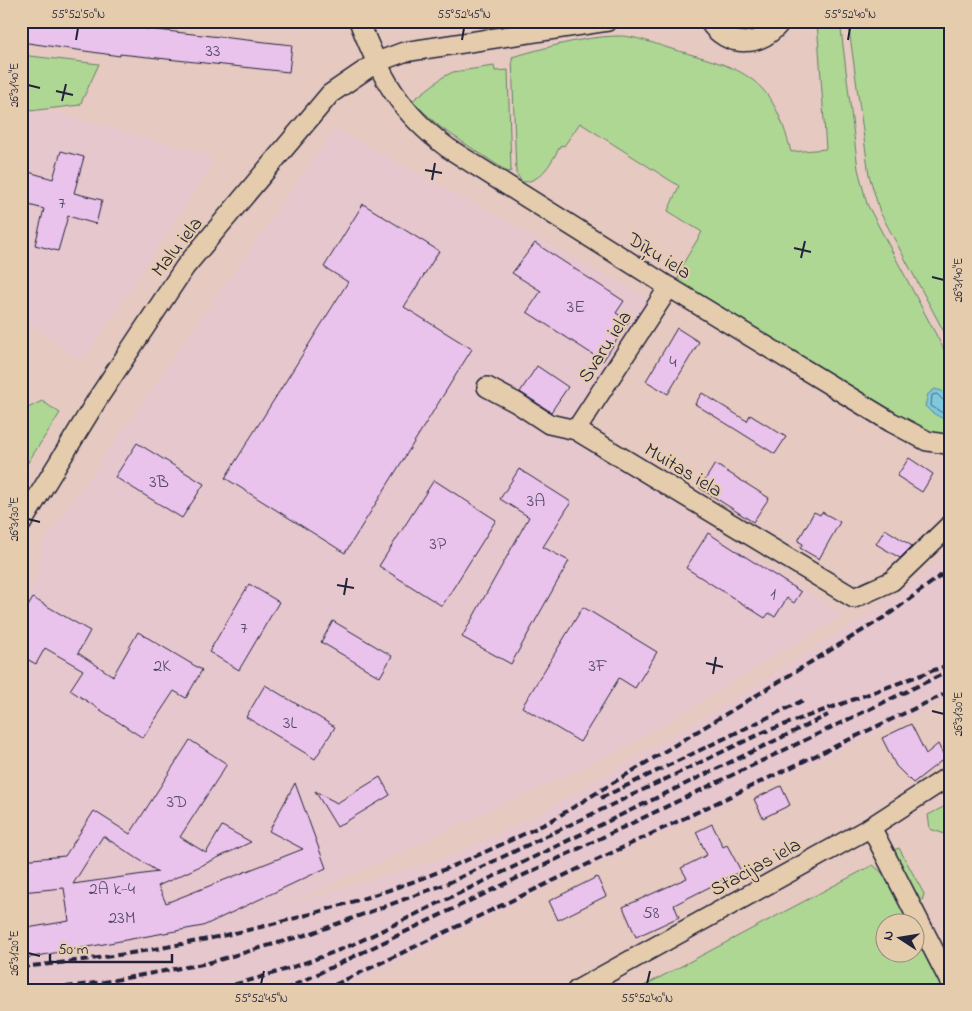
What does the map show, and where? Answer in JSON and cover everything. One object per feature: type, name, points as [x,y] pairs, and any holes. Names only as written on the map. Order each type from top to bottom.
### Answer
[{"type":"street","points":[[359,21],[378,62]]},
{"type":"street","name":"Malu iela","points":[[21,524],[100,395],[185,268],[330,94],[378,62],[404,52],[608,21]]},
{"type":"street","points":[[708,22],[726,38],[748,42],[768,35],[781,21]]},
{"type":"street","name":"Dīķu iela","points":[[378,62],[387,84],[401,105],[422,129],[448,148],[669,287],[891,422],[927,440],[951,445]]},
{"type":"street","name":"Svaru iela","points":[[576,430],[669,287]]},
{"type":"street","name":"Muitas iela","points":[[487,387],[517,403],[548,424],[576,430],[854,598],[892,581],[951,524]]},
{"type":"street","name":"Stacijas iela","points":[[578,990],[871,827],[951,774]]},
{"type":"street","points":[[871,827],[951,984]]},
{"type":"shaded area","points":[[21,103],[208,155],[212,164],[84,360],[74,357],[21,317]]},
{"type":"shaded area","points":[[335,128],[648,298],[579,439],[842,615],[621,750],[286,905],[451,856],[541,813],[719,708],[849,626],[919,579],[951,549],[951,698],[572,876],[341,990],[272,990],[286,983],[284,977],[247,990],[21,990],[21,603],[35,580],[43,543]]},
{"type":"green space","points":[[716,21],[773,21],[761,32],[738,35]]},
{"type":"green space","points":[[817,21],[840,21],[858,169],[867,204],[951,363],[951,437],[930,434],[907,424],[677,282],[684,262],[702,232],[668,211],[679,186],[580,123],[564,146],[561,145],[546,169],[536,178],[522,182],[516,173],[512,57],[590,38],[623,36],[720,63],[752,80],[764,91],[775,107],[791,152],[826,149]]},
{"type":"green space","points":[[848,21],[951,21],[951,345],[880,212],[869,175]]},
{"type":"green space","points":[[21,55],[99,64],[80,105],[21,112]]},
{"type":"green space","points":[[494,66],[495,71],[508,70],[511,171],[508,172],[440,127],[412,101],[443,77],[453,72]]},
{"type":"green space","points":[[21,395],[26,409],[42,401],[60,413],[21,473]]},
{"type":"green space","points":[[951,803],[951,836],[930,829],[928,815]]},
{"type":"green space","points":[[899,848],[924,894],[922,901],[915,900],[894,850]]},
{"type":"green space","points":[[873,865],[897,890],[911,914],[874,914],[874,964],[924,964],[924,940],[947,990],[636,990]]},
{"type":"water","points":[[935,389],[942,391],[951,401],[951,423],[931,412],[925,406],[928,394]]},
{"type":"building","points":[[21,21],[77,21],[105,25],[106,21],[110,21],[130,24],[130,27],[292,45],[289,72],[120,54],[120,56],[21,42]]},
{"type":"building","points":[[61,151],[84,157],[74,193],[102,200],[96,224],[68,216],[58,251],[35,245],[44,209],[21,203],[21,177],[24,178],[25,171],[53,179]]},
{"type":"building","points":[[363,204],[439,251],[404,307],[472,349],[345,553],[225,478],[348,282],[324,267]]},
{"type":"building","points":[[535,243],[624,301],[616,313],[629,321],[603,361],[527,312],[541,291],[512,273]]},
{"type":"building","points":[[677,328],[699,342],[668,394],[646,381]]},
{"type":"building","points":[[537,366],[568,387],[551,412],[520,392]]},
{"type":"building","points":[[702,393],[747,421],[750,415],[786,437],[775,454],[695,404]]},
{"type":"building","points":[[137,443],[204,484],[182,518],[115,477]]},
{"type":"building","points":[[909,458],[933,474],[922,492],[897,476]]},
{"type":"building","points":[[715,464],[769,498],[753,522],[700,488]]},
{"type":"building","points":[[519,469],[571,502],[543,547],[569,561],[511,664],[462,637],[529,517],[500,499]]},
{"type":"building","points":[[434,480],[496,520],[442,606],[379,566]]},
{"type":"building","points":[[814,512],[820,515],[822,512],[840,522],[819,559],[800,548],[803,544],[798,541]]},
{"type":"building","points":[[885,529],[912,546],[900,558],[876,544]]},
{"type":"building","points":[[708,533],[801,592],[794,603],[787,598],[775,617],[769,613],[765,618],[686,568]]},
{"type":"building","points":[[249,584],[279,602],[239,670],[209,652]]},
{"type":"building","points":[[33,598],[90,631],[78,653],[113,676],[138,632],[202,670],[186,698],[174,691],[143,738],[70,690],[83,670],[45,648],[36,664],[21,656],[21,618]]},
{"type":"building","points":[[583,607],[657,652],[635,688],[619,678],[580,742],[522,707]]},
{"type":"building","points":[[333,621],[392,656],[380,677],[321,642]]},
{"type":"building","points":[[265,685],[335,727],[315,759],[246,717]]},
{"type":"building","points":[[911,724],[926,754],[938,744],[945,758],[913,783],[896,766],[882,738]]},
{"type":"building","points":[[190,740],[227,764],[180,837],[206,853],[222,826],[251,842],[158,886],[166,903],[303,849],[269,831],[295,783],[326,868],[203,926],[21,959],[21,929],[69,921],[64,888],[21,892],[21,860],[65,856],[94,811],[130,834]],"holes":[[[103,836],[158,872],[73,884]]]},
{"type":"building","points":[[380,777],[390,795],[337,827],[315,791],[337,803]]},
{"type":"building","points":[[781,786],[790,805],[763,818],[754,799]]},
{"type":"building","points":[[712,824],[723,847],[727,845],[741,871],[674,905],[679,917],[636,937],[623,907],[687,878],[681,868],[707,855],[696,832]]},
{"type":"building","points":[[597,877],[606,896],[558,920],[549,901]]},
{"type":"railway","points":[[21,967],[163,948],[257,928],[349,903],[454,866],[549,822],[888,615],[951,568]]},
{"type":"railway","points":[[42,990],[104,982],[208,963],[312,933],[446,884],[764,732],[951,664]]},
{"type":"railway","points":[[284,990],[947,672]]},
{"type":"railway","points":[[324,990],[951,691]]},
{"type":"railway","points":[[601,798],[806,699]]},
{"type":"railway","points":[[211,990],[284,970],[354,944],[828,715]]}]
